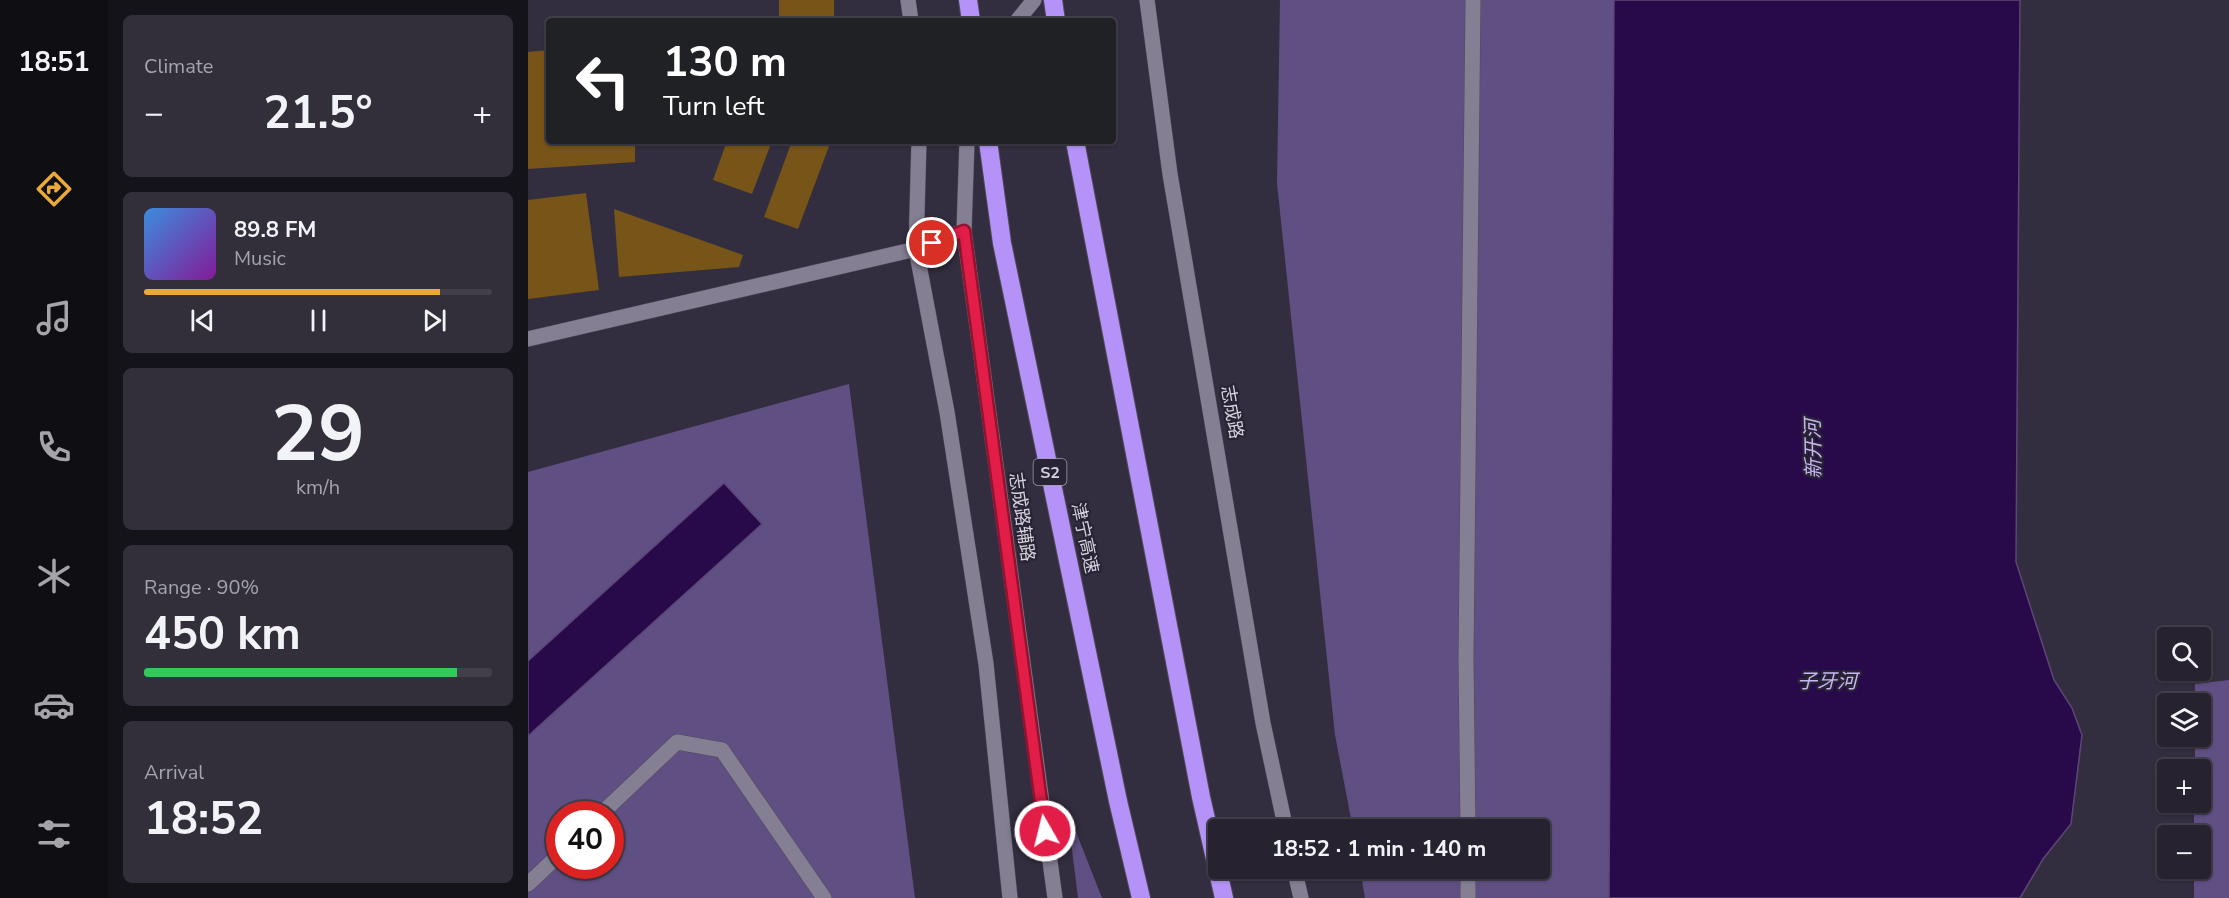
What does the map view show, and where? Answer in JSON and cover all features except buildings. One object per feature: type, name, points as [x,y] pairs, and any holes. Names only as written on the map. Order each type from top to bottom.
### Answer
[{"type":"highway","points":[[968,0],[971,18]]},
{"type":"highway","points":[[1053,0],[1056,18]]},
{"type":"highway","name":"津宁高速","points":[[988,144],[1002,243],[1118,801],[1141,898]]},
{"type":"highway","points":[[1076,144],[1201,797],[1224,898]]},
{"type":"street","points":[[908,0],[911,18]]},
{"type":"street","points":[[1019,18],[1034,0]]},
{"type":"street","name":"志成路","points":[[1147,0],[1172,186],[1263,723],[1284,819]]},
{"type":"street","points":[[1467,819],[1466,658],[1473,0]]},
{"type":"street","points":[[919,144],[916,249],[946,412],[986,664],[1010,898]]},
{"type":"street","name":"志成路辅路","points":[[967,144],[964,231],[1055,898]]},
{"type":"street","points":[[528,339],[916,249],[964,231]]},
{"type":"street","points":[[615,801],[677,742],[722,750],[824,898]]},
{"type":"street","points":[[528,884],[546,867]]},
{"type":"street","points":[[1297,879],[1301,898]]},
{"type":"street","points":[[1468,879],[1468,898]]},
{"type":"shaded area","points":[[1280,0],[1614,0],[1609,898],[1365,898],[1362,879],[1550,879],[1550,819],[1351,819],[1335,735],[1277,183]]},
{"type":"shaded area","points":[[849,384],[915,898],[528,898],[528,472]]},
{"type":"shaded area","points":[[2229,680],[2229,898],[2194,898],[2194,879],[2211,879],[2211,825],[2194,825],[2194,813],[2211,813],[2211,759],[2195,759],[2195,747],[2211,747],[2211,693],[2195,693],[2195,684]]},
{"type":"shaded area","points":[[1067,809],[1102,898],[1078,898]]},
{"type":"water","name":"子牙河","points":[[1614,0],[2020,0],[2016,562],[2054,680],[2072,708],[2082,735],[2071,824],[2043,859],[2020,898],[1609,898]]},
{"type":"water","points":[[724,483],[762,524],[528,736],[528,661]]},
{"type":"route","points":[[932,243],[964,231],[1045,831]]},
{"type":"water label","name":"新开河","points":[[1813,449]]}]
